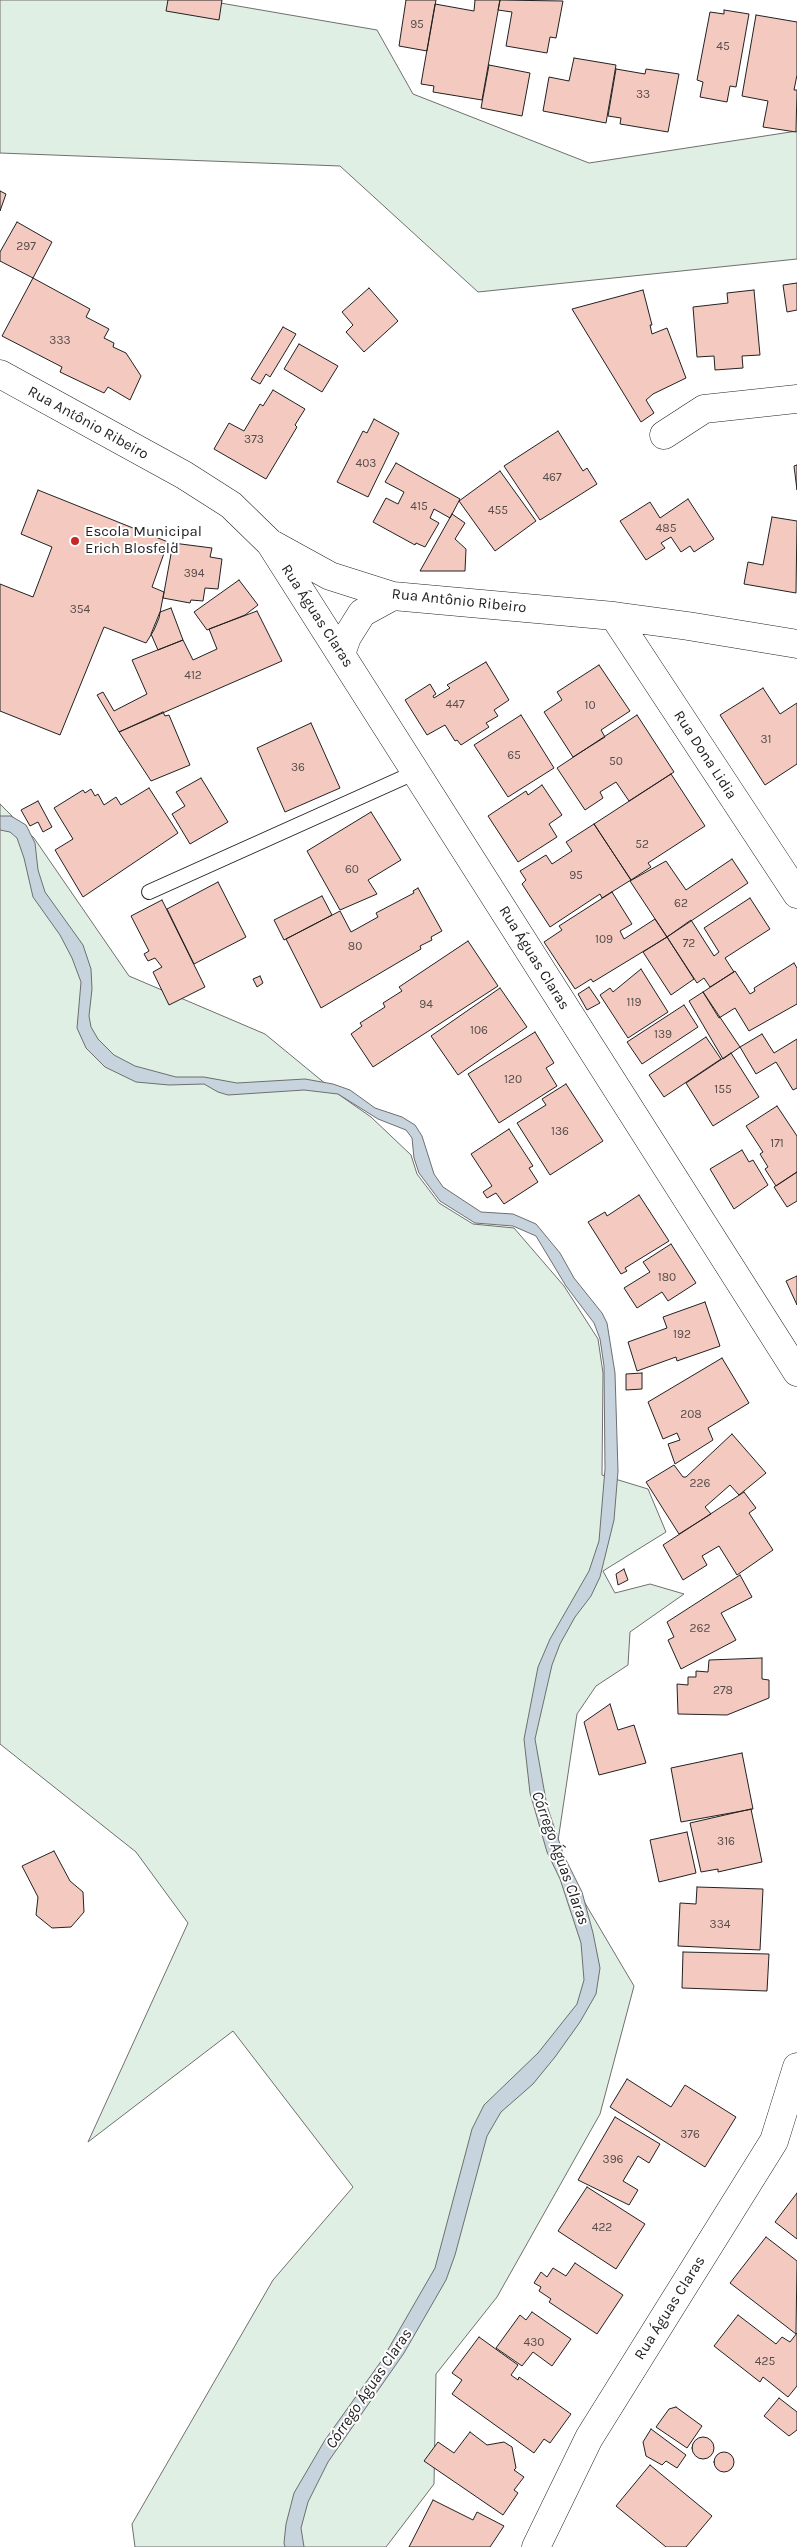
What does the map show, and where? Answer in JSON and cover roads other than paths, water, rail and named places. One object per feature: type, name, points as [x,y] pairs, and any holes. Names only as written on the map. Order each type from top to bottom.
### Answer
[{"type":"street","name":"Rua Antônio Ribeiro","points":[[0,374],[184,475],[231,505],[270,543],[330,576],[392,596],[614,616],[797,644]]},
{"type":"street","points":[[664,435],[704,409],[797,399]]},
{"type":"street","name":"Rua Águas Claras","points":[[270,543],[797,1372]]},
{"type":"street","points":[[341,654],[347,637],[362,613],[392,596]]},
{"type":"street","name":"Rua Dona Lidia","points":[[614,616],[797,894]]},
{"type":"street","name":"Rua Águas Claras","points":[[536,2547],[589,2438],[774,2142],[797,2067]]},
{"type":"lane","points":[[149,892],[416,772]]},
{"type":"water","name":"Córrego Águas Claras","points":[[0,816],[11,816],[26,825],[35,843],[38,870],[45,892],[83,945],[91,969],[92,989],[89,1016],[91,1027],[98,1039],[114,1055],[135,1066],[176,1077],[204,1077],[237,1083],[305,1079],[333,1084],[350,1090],[375,1108],[402,1117],[415,1125],[422,1136],[434,1174],[443,1187],[481,1212],[513,1214],[536,1224],[560,1253],[574,1278],[602,1313],[607,1323],[615,1373],[618,1471],[614,1520],[600,1577],[591,1596],[575,1617],[560,1644],[552,1665],[535,1739],[547,1806],[564,1856],[582,1892],[593,1933],[600,1968],[596,1994],[580,2022],[555,2057],[533,2084],[501,2112],[487,2136],[455,2255],[446,2280],[404,2353],[328,2462],[308,2502],[301,2528],[304,2547],[285,2547],[284,2543],[286,2524],[294,2493],[325,2440],[382,2360],[435,2268],[472,2129],[484,2105],[538,2053],[577,2004],[584,1980],[581,1943],[560,1879],[547,1852],[530,1793],[524,1739],[538,1667],[550,1639],[589,1571],[599,1541],[605,1469],[604,1366],[600,1339],[594,1323],[566,1286],[536,1236],[513,1226],[475,1223],[440,1201],[419,1173],[414,1158],[412,1138],[406,1130],[378,1119],[338,1094],[304,1090],[228,1095],[204,1084],[169,1085],[136,1082],[105,1067],[86,1048],[77,1028],[81,982],[72,958],[60,935],[33,897],[24,858],[17,838],[10,832],[0,830]]},
{"type":"place","name":"Escola Municipal Erich Blosfeld","points":[[75,541]]}]
